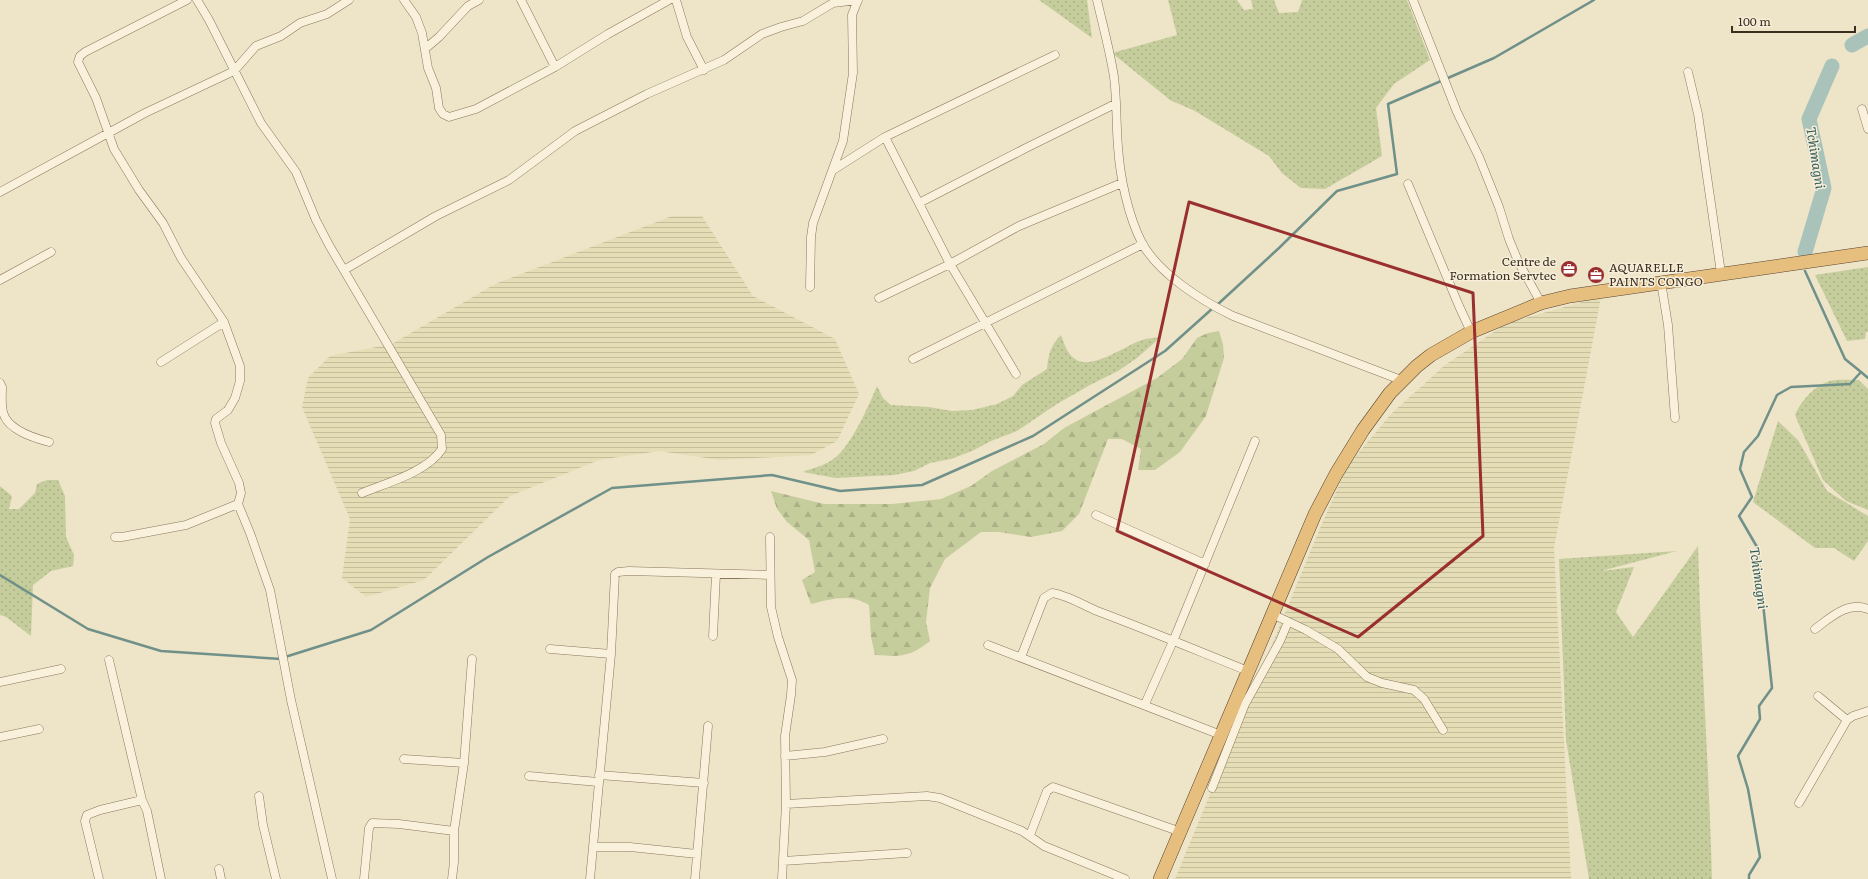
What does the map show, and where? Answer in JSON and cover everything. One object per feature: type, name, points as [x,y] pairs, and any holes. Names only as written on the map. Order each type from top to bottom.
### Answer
[{"type":"highway","points":[[1160,879],[1315,514],[1336,474],[1381,405],[1401,380],[1431,355],[1471,332],[1541,303],[1591,292],[1868,253]]},
{"type":"street","points":[[187,0],[85,52],[79,58],[79,66],[96,98],[114,149],[139,190],[164,223],[180,258],[224,322],[240,366],[240,382],[228,410],[216,419],[215,423],[221,443],[239,483],[241,493],[238,504],[270,590],[291,700],[332,879]]},
{"type":"street","points":[[197,0],[261,124],[296,172],[316,220],[441,435],[443,442],[439,453],[420,468],[362,493]]},
{"type":"street","points":[[0,192],[108,133],[234,71],[256,46],[281,36],[314,17],[327,14],[349,0]]},
{"type":"street","points":[[404,0],[416,17],[426,48],[428,68],[436,88],[439,108],[443,114],[449,117],[476,109],[555,67],[608,34],[669,0]]},
{"type":"street","points":[[426,48],[439,37],[468,6],[479,0]]},
{"type":"street","points":[[521,0],[555,67]]},
{"type":"street","points":[[676,0],[687,37],[704,70]]},
{"type":"street","points":[[344,270],[436,216],[509,180],[575,131],[647,94],[724,60],[762,34],[781,26],[803,21],[833,3],[858,0],[852,15],[853,73],[842,141],[813,223],[811,238],[810,287]]},
{"type":"street","points":[[1097,0],[1114,78],[1118,148],[1122,183],[1142,244],[1156,262],[1169,274],[1213,306],[1233,316],[1401,380]]},
{"type":"street","points":[[1413,0],[1457,112],[1479,157],[1518,261],[1541,303]]},
{"type":"street","points":[[833,170],[885,137],[1055,55]]},
{"type":"street","points":[[1688,72],[1698,114],[1721,273]]},
{"type":"street","points":[[919,203],[1115,104]]},
{"type":"street","points":[[1862,109],[1868,129]]},
{"type":"street","points":[[885,137],[950,264],[1016,374]]},
{"type":"street","points":[[879,298],[950,264],[1019,226],[1122,183]]},
{"type":"street","points":[[1408,184],[1471,332]]},
{"type":"street","points":[[913,359],[1142,244]]},
{"type":"street","points":[[0,280],[51,252]]},
{"type":"street","points":[[1661,282],[1668,325],[1675,418]]},
{"type":"street","points":[[161,362],[224,322]]},
{"type":"street","points":[[0,384],[2,387],[4,416],[15,428],[31,437],[49,442]]},
{"type":"street","points":[[1145,704],[1174,639],[1255,441]]},
{"type":"street","points":[[115,537],[186,525],[238,504]]},
{"type":"street","points":[[1096,515],[1205,564]]},
{"type":"street","points":[[770,537],[771,607],[778,637],[792,680],[785,736],[786,804],[782,879]]},
{"type":"street","points":[[590,879],[598,778],[611,654],[615,574],[623,571],[770,575]]},
{"type":"street","points":[[713,636],[716,574]]},
{"type":"street","points":[[1021,657],[1044,598],[1052,593],[1059,594],[1085,606],[1174,639],[1248,671]]},
{"type":"street","points":[[1815,629],[1847,608],[1860,606],[1868,609]]},
{"type":"street","points":[[1272,614],[1338,649],[1367,677],[1382,683],[1414,690],[1424,699],[1443,730]]},
{"type":"street","points":[[1212,788],[1245,704],[1280,641],[1288,622]]},
{"type":"street","points":[[988,645],[1221,734]]},
{"type":"street","points":[[550,649],[611,654]]},
{"type":"street","points":[[452,879],[454,862],[454,832],[464,763],[472,659]]},
{"type":"street","points":[[109,660],[142,800],[147,811],[161,879]]},
{"type":"street","points":[[0,682],[61,669]]},
{"type":"street","points":[[1818,696],[1847,720]]},
{"type":"street","points":[[1799,803],[1847,720],[1853,716],[1868,711]]},
{"type":"street","points":[[695,879],[708,726]]},
{"type":"street","points":[[0,737],[39,729]]},
{"type":"street","points":[[786,756],[825,752],[883,739]]},
{"type":"street","points":[[404,759],[464,763]]},
{"type":"street","points":[[529,776],[704,783]]},
{"type":"street","points":[[1030,835],[1047,791],[1053,787],[1181,832]]},
{"type":"street","points":[[259,796],[263,825],[276,879]]},
{"type":"street","points":[[786,804],[927,796],[940,798],[1030,835],[1044,846],[1125,879]]},
{"type":"street","points":[[99,879],[85,821],[86,815],[100,810],[142,800]]},
{"type":"street","points":[[364,879],[369,828],[372,823],[399,824],[454,832]]},
{"type":"street","points":[[593,846],[630,847],[697,854]]},
{"type":"street","points":[[783,861],[907,853]]},
{"type":"street","points":[[219,869],[221,879]]},
{"type":"highlighted area","points":[[1189,202],[1473,293],[1483,536],[1358,637],[1117,531]]},
{"type":"shaded area","points":[[672,216],[702,216],[753,296],[835,339],[859,394],[837,441],[811,455],[720,460],[659,451],[599,460],[510,496],[424,580],[366,597],[342,578],[350,519],[302,407],[308,378],[330,356],[392,344],[495,284]]},
{"type":"shaded area","points":[[1601,297],[1554,548],[1571,879],[1175,879],[1321,526],[1347,467],[1391,414],[1445,365],[1507,323]]},
{"type":"green space","points":[[1039,0],[1087,0],[1092,38]]},
{"type":"green space","points":[[1168,0],[1237,0],[1244,10],[1253,9],[1251,0],[1274,0],[1279,13],[1298,12],[1302,0],[1407,0],[1430,60],[1394,84],[1376,108],[1382,156],[1325,189],[1301,188],[1282,173],[1269,156],[1195,111],[1170,100],[1112,53],[1177,35]]},
{"type":"green space","points":[[1868,267],[1868,332],[1866,332],[1865,339],[1847,341],[1815,275]]},
{"type":"green space","points":[[1219,331],[1223,344],[1224,358],[1206,416],[1180,452],[1155,470],[1138,470],[1141,449],[1122,439],[1108,439],[1079,514],[1062,531],[1031,537],[999,532],[981,532],[945,559],[930,588],[926,622],[930,641],[923,646],[904,655],[875,655],[871,637],[869,605],[862,601],[847,598],[833,599],[811,604],[802,580],[815,572],[809,540],[787,522],[777,509],[771,491],[824,504],[892,504],[941,499],[971,486],[992,471],[1044,444],[1064,428],[1157,378],[1182,359],[1197,338],[1208,333]]},
{"type":"green space","points":[[1061,335],[1066,348],[1072,357],[1082,362],[1099,360],[1142,340],[1161,337],[1137,358],[1118,371],[1057,404],[1017,431],[951,459],[930,463],[914,471],[894,475],[835,478],[803,472],[832,460],[846,446],[858,426],[877,386],[883,398],[891,405],[929,407],[952,411],[972,410],[997,404],[1013,396],[1022,385],[1047,369],[1051,350]]},
{"type":"green space","points":[[1837,380],[1859,380],[1868,389],[1868,510],[1846,501],[1823,480],[1795,415],[1809,394],[1824,383]]},
{"type":"green space","points":[[1778,421],[1798,440],[1827,491],[1868,516],[1868,541],[1854,561],[1834,548],[1815,548],[1753,502]]},
{"type":"green space","points":[[47,480],[58,480],[65,496],[66,537],[74,555],[73,566],[51,571],[33,585],[31,636],[6,617],[0,615],[0,486],[12,496],[9,509],[19,509],[35,493],[37,484]]},
{"type":"green space","points":[[1698,546],[1712,879],[1589,879],[1566,740],[1559,559],[1677,551],[1601,571],[1634,567],[1616,612],[1633,637]]},
{"type":"waterway","points":[[1217,305],[1279,248],[1337,191],[1397,174],[1388,104],[1494,58],[1594,0]]},
{"type":"waterway","name":"Tchimagni","points":[[1852,45],[1868,36]]},
{"type":"waterway","name":"Tchimagni","points":[[1805,252],[1824,188],[1809,119],[1832,66]]},
{"type":"waterway","name":"Tchimagni","points":[[1749,879],[1749,875],[1760,857],[1748,789],[1738,756],[1760,719],[1759,706],[1772,688],[1757,547],[1739,516],[1752,497],[1740,469],[1744,452],[1758,436],[1777,395],[1791,387],[1850,384],[1861,372],[1845,359],[1805,271]]},
{"type":"waterway","points":[[285,657],[371,630],[488,557],[612,488],[772,475],[840,491],[922,485],[1033,436],[1165,351],[1213,308]]},
{"type":"waterway","points":[[1861,372],[1868,378]]},
{"type":"waterway","points":[[0,575],[88,629],[161,651],[281,659]]},
{"type":"place","name":"Centre de Formation Servtec","points":[[1569,269]]},
{"type":"place","name":"AQUARELLE PAINTS CONGO","points":[[1596,275]]}]
